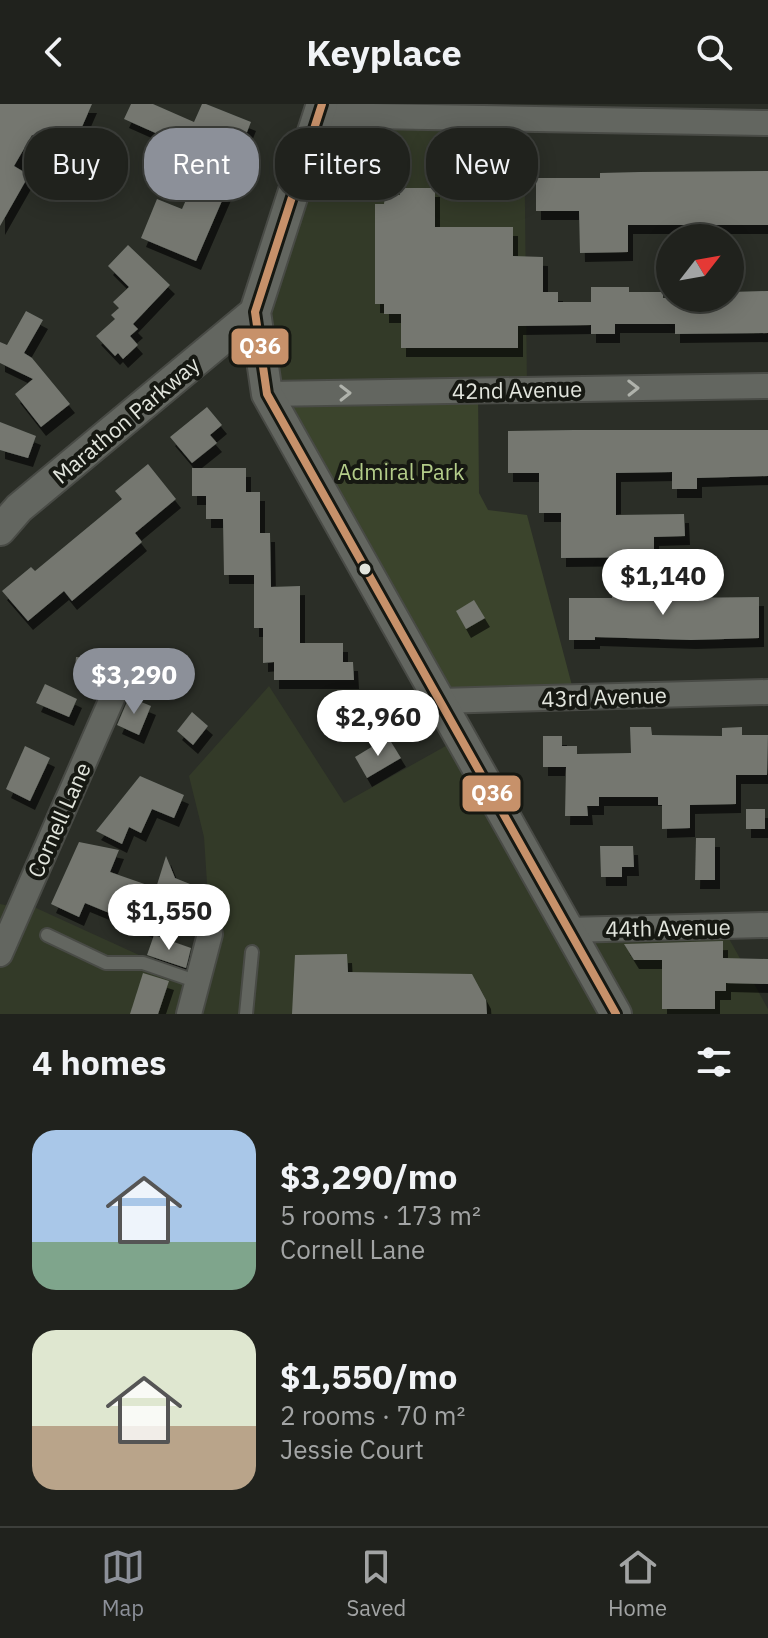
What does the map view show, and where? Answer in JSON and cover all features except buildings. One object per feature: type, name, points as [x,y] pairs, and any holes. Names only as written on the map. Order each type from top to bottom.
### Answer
[{"type":"street","points":[[616,1014],[267,394],[255,312],[320,109],[768,123]]},
{"type":"street","name":"Marathon Parkway","points":[[0,530],[19,508],[255,312]]},
{"type":"street","name":"42nd Avenue","points":[[267,394],[768,386]]},
{"type":"street","name":"Cornell Lane","points":[[0,954],[118,685]]},
{"type":"street","name":"43rd Avenue","points":[[439,701],[768,692]]},
{"type":"street","name":"44th Avenue","points":[[567,930],[768,925]]},
{"type":"street","points":[[189,1014],[210,934]]},
{"type":"lane","points":[[47,935],[106,963],[143,963],[198,982]]},
{"type":"lane","points":[[246,1014],[252,952]]},
{"type":"shaded area","points":[[317,115],[524,118],[524,128],[426,128],[426,200],[525,200],[527,390],[267,394],[255,312],[290,200],[410,200],[410,128],[313,128]]},
{"type":"shaded area","points":[[269,686],[344,803],[460,738],[567,930],[722,926],[768,1014],[0,1014],[0,904],[20,908],[23,902],[198,982],[210,929],[204,837],[189,776]]},
{"type":"green space","name":"Admiral Park","points":[[478,391],[479,493],[488,510],[527,515],[575,697],[439,701],[267,394]]},
{"type":"transit line","name":"Q36","points":[[322,104],[255,312],[267,394],[616,1014]]}]
